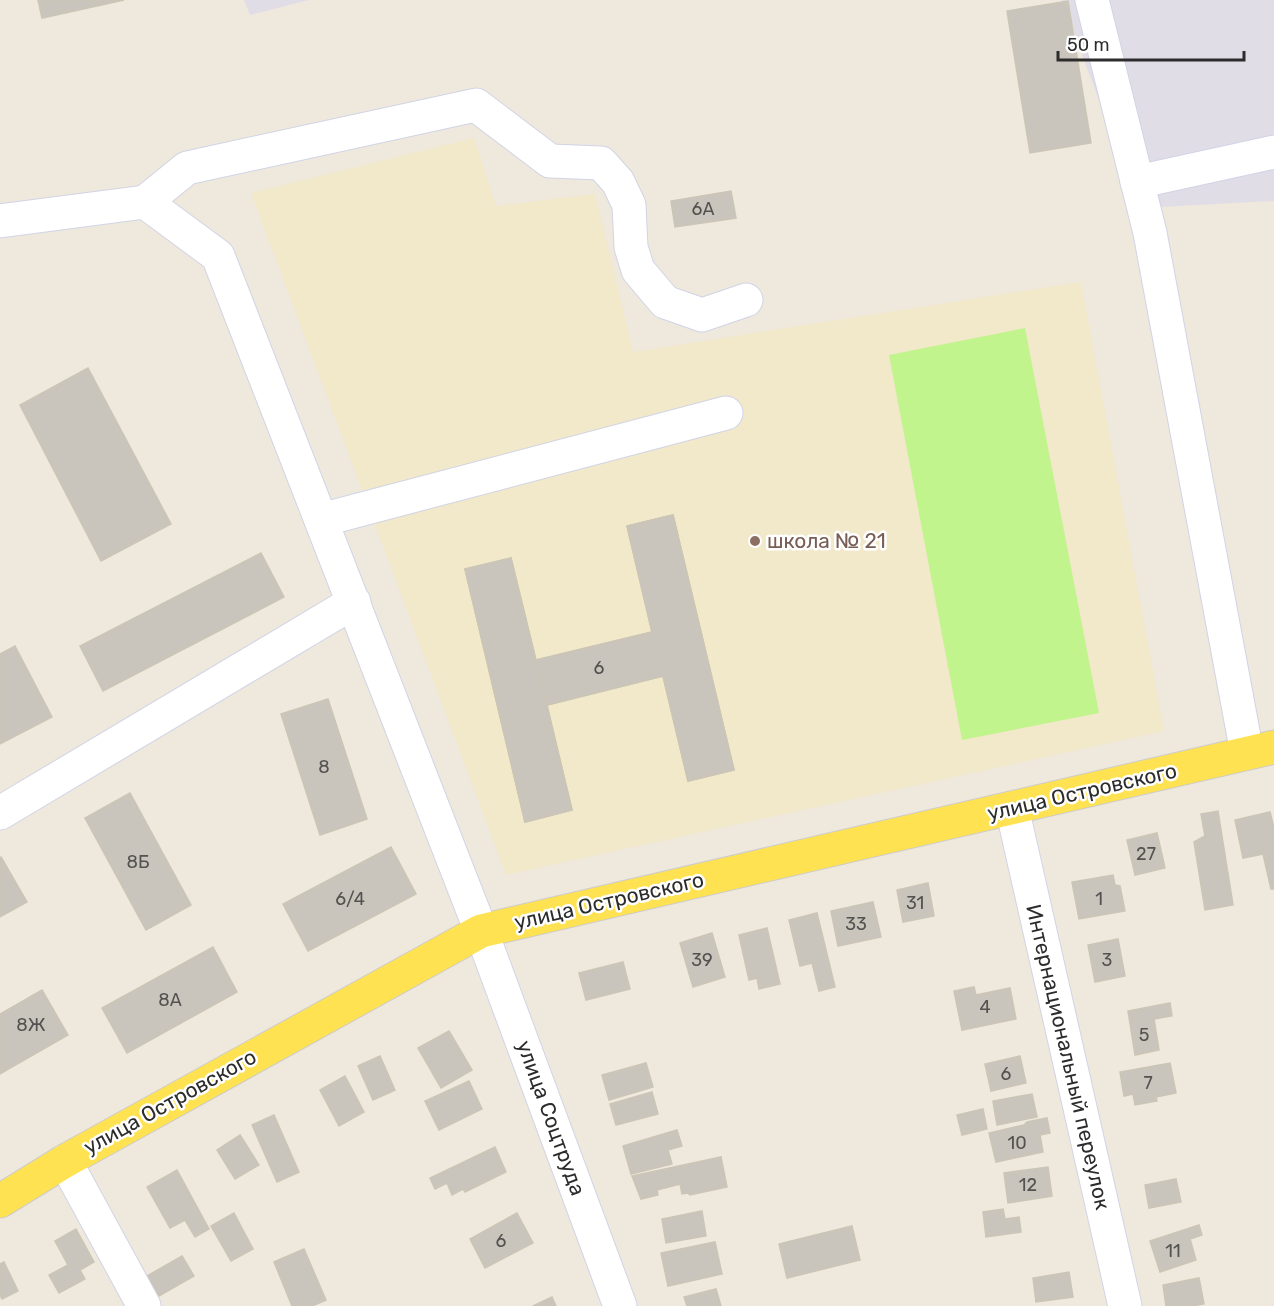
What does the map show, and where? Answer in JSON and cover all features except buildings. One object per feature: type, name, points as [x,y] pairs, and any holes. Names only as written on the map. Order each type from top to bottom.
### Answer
[{"type":"main road","name":"улица Островского","points":[[0,1201],[65,1161],[481,931],[1260,750]]},
{"type":"street","points":[[1092,0],[1150,233],[1260,750]]},
{"type":"street","points":[[3,217],[145,202],[187,168],[476,105],[550,161],[602,163],[618,182],[629,205],[631,247],[638,270],[665,302],[702,315],[746,300]]},
{"type":"street","points":[[1137,182],[1274,152]]},
{"type":"street","name":"улица Соцтруда","points":[[145,202],[218,256],[481,931],[620,1306]]},
{"type":"street","points":[[321,520],[726,413]]},
{"type":"street","points":[[0,813],[354,602]]},
{"type":"street","name":"Интернациональный переулок","points":[[1011,808],[1125,1306]]},
{"type":"street","points":[[65,1161],[144,1306]]},
{"type":"shaded area","points":[[244,0],[309,0],[250,15]]},
{"type":"shaded area","points":[[1061,0],[1274,0],[1274,201],[1140,208]]},
{"type":"shaded area","name":"школа № 21","points":[[474,138],[496,206],[595,194],[633,352],[1081,282],[1164,731],[506,875],[251,193]]},
{"type":"green space","points":[[1025,328],[1099,713],[962,740],[889,355]]},
{"type":"place","name":"школа № 21","points":[[755,541]]}]
